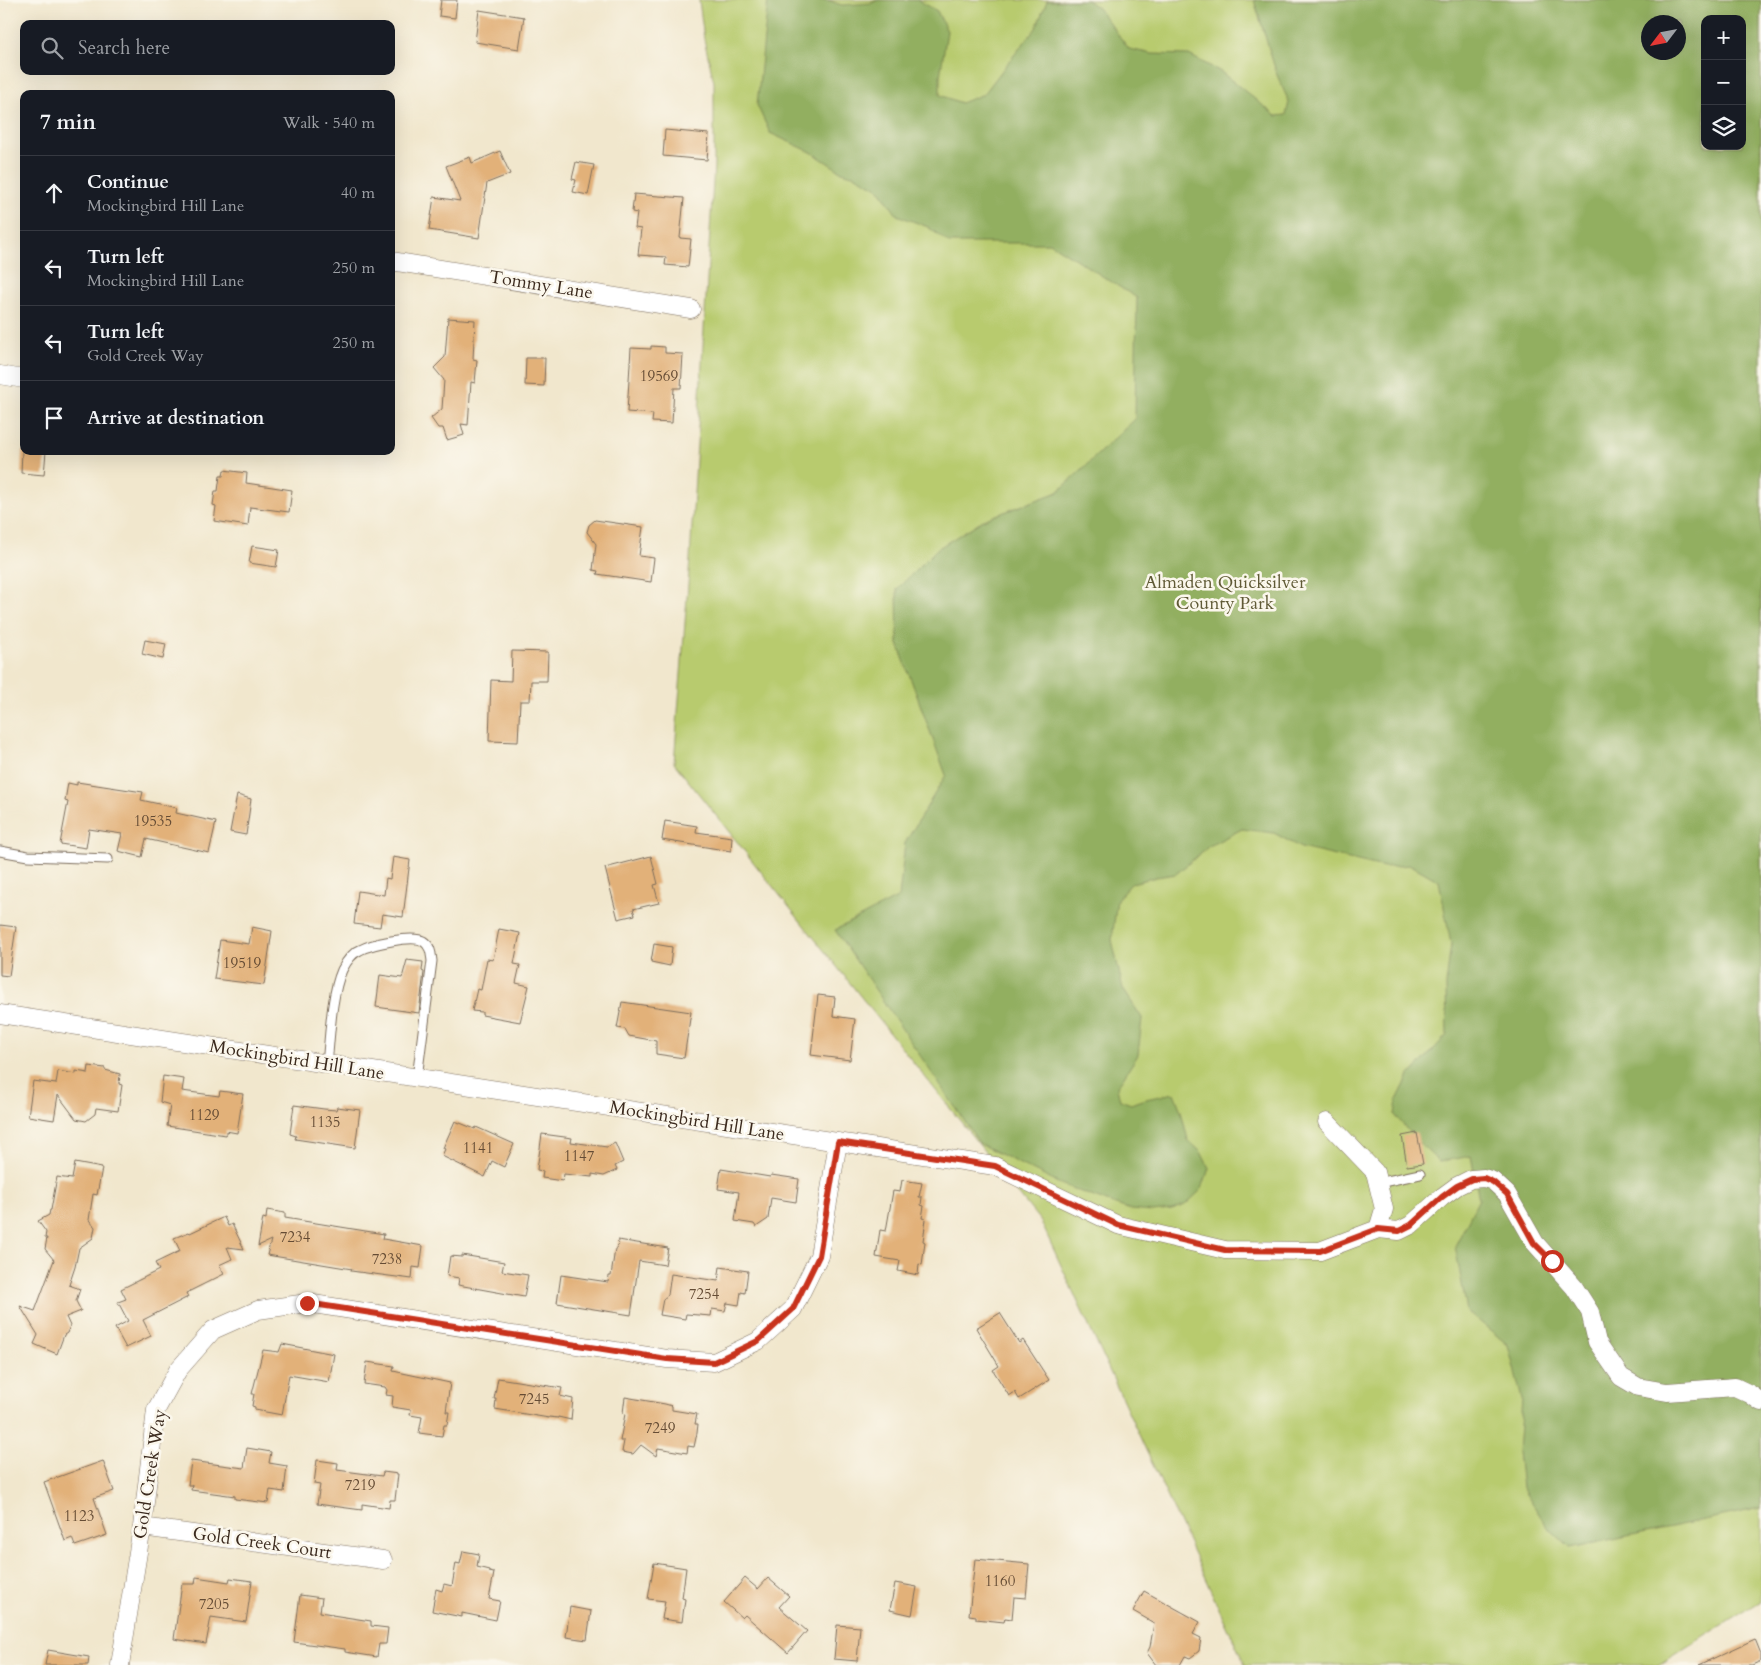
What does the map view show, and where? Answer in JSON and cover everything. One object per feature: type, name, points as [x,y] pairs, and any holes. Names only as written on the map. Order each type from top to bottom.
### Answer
[{"type":"street","name":"Tommy Lane","points":[[395,263],[691,309]]},
{"type":"street","points":[[0,375],[20,378]]},
{"type":"street","name":"Mockingbird Hill Lane","points":[[0,1014],[995,1166],[1118,1225],[1225,1250],[1320,1251],[1378,1229],[1399,1231],[1411,1225],[1457,1186],[1472,1179],[1484,1178],[1493,1182],[1507,1194],[1534,1243],[1574,1287],[1590,1312],[1597,1342],[1621,1377],[1638,1387],[1667,1392],[1735,1387],[1761,1402]]},
{"type":"street","points":[[1327,1122],[1375,1172],[1384,1209],[1378,1229]]},
{"type":"street","name":"Gold Creek Way","points":[[120,1665],[142,1527],[156,1410],[178,1370],[213,1330],[258,1310],[307,1303],[667,1359],[714,1362],[758,1341],[793,1309],[819,1256],[838,1142]]},
{"type":"street","name":"Gold Creek Court","points":[[142,1527],[383,1560]]},
{"type":"lane","points":[[0,852],[28,856],[108,859]]},
{"type":"lane","points":[[327,1064],[335,998],[342,970],[348,959],[358,950],[368,947],[402,939],[422,940],[431,951],[432,961],[417,1078]]},
{"type":"lane","points":[[1378,1183],[1420,1174]]},
{"type":"green space","name":"Almaden Quicksilver County Park","points":[[699,0],[1761,0],[1761,1601],[1659,1665],[1245,1665],[1041,1222],[674,763],[690,559],[714,166],[714,82],[704,39]]},
{"type":"green space","name":"Almaden Quicksilver County Park","points":[[768,0],[827,0],[842,5],[872,3],[878,0],[918,0],[937,11],[947,31],[940,76],[940,95],[961,103],[984,94],[1036,28],[1047,1],[1087,0],[1098,8],[1129,49],[1152,54],[1189,55],[1221,72],[1276,116],[1286,115],[1289,102],[1277,75],[1254,0],[1761,0],[1761,1508],[1570,1548],[1547,1526],[1522,1488],[1518,1452],[1522,1399],[1508,1345],[1467,1311],[1455,1246],[1479,1199],[1471,1156],[1439,1162],[1414,1138],[1395,1115],[1397,1100],[1409,1076],[1447,1035],[1446,985],[1451,944],[1439,881],[1411,865],[1384,867],[1301,848],[1274,833],[1242,829],[1209,846],[1176,874],[1132,883],[1117,899],[1112,940],[1123,989],[1142,1018],[1138,1055],[1117,1087],[1120,1100],[1131,1104],[1174,1093],[1181,1111],[1188,1140],[1201,1152],[1209,1168],[1202,1189],[1185,1205],[1172,1210],[1152,1212],[1131,1210],[1058,1183],[980,1144],[835,930],[899,897],[905,843],[946,775],[898,644],[897,589],[937,549],[983,520],[1058,492],[1135,419],[1137,298],[1050,243],[949,243],[928,227],[897,215],[879,189],[856,176],[842,172],[811,152],[770,133],[757,105]]},
{"type":"building","points":[[441,0],[457,0],[455,18],[439,16]]},
{"type":"building","points":[[479,10],[524,17],[519,49],[475,42]]},
{"type":"building","points":[[665,130],[709,134],[707,160],[663,156]]},
{"type":"building","points":[[500,151],[510,174],[487,183],[479,238],[429,230],[434,197],[460,201],[446,166],[470,157],[472,163]]},
{"type":"building","points":[[576,162],[594,165],[588,195],[573,192],[576,180],[572,179]]},
{"type":"building","points":[[634,194],[684,198],[680,238],[691,239],[688,267],[665,265],[666,257],[638,255],[641,229],[635,228],[637,213],[632,212]]},
{"type":"building","points":[[448,318],[475,320],[473,359],[477,360],[475,383],[471,382],[468,425],[461,424],[464,435],[447,440],[443,428],[438,428],[431,418],[442,409],[444,380],[434,368],[445,357]]},
{"type":"building","points":[[651,346],[665,347],[665,353],[683,354],[681,388],[674,388],[672,423],[652,422],[653,414],[627,412],[631,348],[651,349]]},
{"type":"building","points":[[526,358],[545,358],[544,386],[525,385]]},
{"type":"building","points":[[22,455],[46,455],[44,475],[21,473]]},
{"type":"building","points":[[224,470],[247,473],[246,483],[292,490],[289,512],[250,507],[248,526],[214,521],[216,506],[213,505],[215,491],[218,491],[220,476],[223,476]]},
{"type":"building","points":[[595,520],[643,527],[639,556],[654,558],[651,582],[597,574],[598,571],[593,570],[596,544],[587,532],[589,525]]},
{"type":"building","points":[[252,546],[279,550],[276,567],[249,563]]},
{"type":"building","points":[[145,640],[166,644],[163,659],[142,654]]},
{"type":"building","points":[[512,651],[548,652],[547,681],[531,681],[530,701],[520,701],[518,742],[489,741],[491,680],[511,681]]},
{"type":"building","points":[[77,782],[143,792],[141,800],[177,808],[176,813],[216,822],[209,853],[146,839],[142,857],[118,851],[122,834],[89,829],[86,848],[60,844],[68,802],[65,801],[68,783],[77,785]]},
{"type":"building","points":[[237,795],[251,799],[246,835],[230,832]]},
{"type":"building","points":[[665,821],[697,826],[696,832],[732,837],[731,851],[662,840]]},
{"type":"building","points":[[651,856],[658,884],[654,885],[659,903],[633,909],[635,915],[618,919],[605,868]]},
{"type":"building","points":[[393,857],[410,860],[403,917],[382,914],[380,927],[354,924],[358,891],[384,895],[386,878],[390,879]]},
{"type":"building","points":[[0,925],[16,927],[9,976],[0,975]]},
{"type":"building","points":[[252,927],[272,931],[264,985],[214,979],[220,940],[249,944]]},
{"type":"building","points":[[499,929],[520,933],[514,964],[520,965],[516,983],[529,986],[520,1022],[482,1015],[482,1012],[472,1011],[477,989],[481,990],[487,959],[493,960]]},
{"type":"building","points":[[654,944],[672,947],[670,966],[651,962]]},
{"type":"building","points":[[407,960],[423,962],[422,971],[424,972],[419,1013],[376,1007],[380,975],[402,978]]},
{"type":"building","points":[[818,995],[835,997],[833,1016],[855,1019],[850,1060],[811,1055]]},
{"type":"building","points":[[622,1002],[691,1012],[684,1058],[656,1054],[656,1041],[629,1036],[625,1029],[617,1028]]},
{"type":"building","points":[[89,1066],[105,1068],[105,1070],[120,1074],[119,1084],[122,1085],[118,1111],[96,1108],[95,1114],[86,1121],[76,1119],[58,1095],[54,1120],[28,1116],[33,1081],[56,1084],[58,1071],[76,1074],[76,1071],[88,1073]]},
{"type":"building","points":[[163,1076],[184,1079],[182,1091],[219,1096],[220,1091],[243,1094],[237,1133],[226,1131],[226,1135],[167,1126],[170,1105],[160,1102]]},
{"type":"building","points":[[294,1105],[336,1110],[337,1107],[360,1110],[355,1148],[295,1139],[296,1136],[290,1134]]},
{"type":"building","points":[[455,1121],[475,1129],[476,1127],[514,1144],[504,1167],[492,1161],[485,1177],[442,1156],[445,1149],[443,1148]]},
{"type":"building","points":[[1417,1133],[1423,1164],[1407,1166],[1402,1136]]},
{"type":"building","points":[[542,1134],[572,1138],[571,1142],[607,1147],[615,1143],[623,1162],[615,1166],[617,1170],[604,1176],[592,1174],[592,1177],[564,1174],[563,1181],[542,1178],[543,1171],[537,1170]]},
{"type":"building","points":[[75,1163],[102,1168],[97,1195],[93,1194],[89,1220],[95,1227],[93,1238],[79,1248],[69,1285],[80,1289],[76,1301],[81,1311],[66,1317],[70,1326],[64,1335],[57,1354],[34,1344],[38,1335],[20,1306],[35,1311],[54,1260],[45,1249],[46,1232],[38,1221],[49,1215],[57,1177],[72,1179]]},
{"type":"building","points":[[721,1169],[770,1177],[771,1175],[799,1179],[796,1202],[771,1198],[768,1219],[756,1227],[754,1224],[735,1221],[739,1192],[718,1189]]},
{"type":"building","points":[[902,1180],[922,1183],[919,1197],[922,1197],[921,1205],[924,1206],[922,1218],[926,1219],[923,1241],[925,1242],[922,1265],[919,1264],[918,1275],[898,1271],[900,1261],[876,1257],[880,1230],[886,1231],[893,1191],[900,1192]]},
{"type":"building","points":[[267,1210],[285,1213],[285,1218],[384,1234],[383,1239],[423,1246],[420,1268],[413,1267],[412,1279],[351,1271],[352,1269],[267,1255],[271,1240],[258,1246],[263,1218],[266,1219]]},
{"type":"building","points":[[224,1217],[228,1226],[232,1224],[244,1249],[227,1247],[232,1259],[219,1265],[224,1274],[186,1293],[188,1297],[143,1320],[151,1336],[126,1348],[115,1328],[128,1321],[118,1302],[126,1299],[121,1289],[159,1270],[155,1263],[180,1251],[174,1238],[190,1233]]},
{"type":"building","points":[[618,1240],[668,1248],[665,1265],[639,1261],[631,1315],[557,1303],[561,1275],[608,1282],[609,1276],[611,1276]]},
{"type":"building","points":[[462,1255],[504,1262],[502,1271],[528,1275],[524,1297],[458,1285],[459,1278],[447,1276],[450,1256],[462,1257]]},
{"type":"building","points":[[720,1267],[748,1271],[745,1293],[741,1292],[739,1305],[727,1303],[725,1311],[712,1309],[711,1316],[686,1314],[685,1319],[660,1315],[663,1299],[668,1295],[671,1274],[718,1281]]},
{"type":"building","points":[[1000,1313],[1019,1343],[1023,1340],[1049,1380],[1019,1399],[1015,1392],[1009,1396],[993,1370],[999,1366],[976,1328]]},
{"type":"building","points":[[282,1344],[334,1354],[329,1382],[289,1375],[282,1415],[255,1410],[255,1407],[252,1406],[254,1394],[252,1394],[263,1350],[279,1352]]},
{"type":"building","points":[[367,1362],[394,1366],[393,1371],[450,1383],[446,1412],[449,1412],[447,1425],[444,1425],[442,1436],[419,1433],[422,1417],[410,1415],[411,1410],[392,1407],[393,1396],[386,1395],[387,1390],[385,1387],[364,1384]]},
{"type":"building","points":[[498,1378],[562,1388],[560,1396],[573,1399],[571,1420],[495,1409],[496,1399],[494,1399]]},
{"type":"building","points":[[625,1397],[665,1404],[672,1406],[672,1410],[697,1414],[695,1424],[698,1424],[694,1447],[688,1446],[687,1453],[658,1448],[656,1456],[641,1445],[633,1454],[622,1452],[624,1441],[620,1441],[625,1414],[623,1413]]},
{"type":"building","points":[[247,1448],[271,1452],[269,1463],[287,1466],[284,1492],[270,1490],[268,1503],[235,1499],[235,1496],[191,1490],[192,1485],[188,1485],[191,1461],[244,1468]]},
{"type":"building","points":[[317,1460],[338,1463],[337,1470],[382,1476],[383,1472],[398,1474],[395,1500],[390,1500],[389,1508],[362,1504],[362,1510],[317,1504],[320,1485],[314,1484]]},
{"type":"building","points":[[103,1461],[114,1491],[94,1498],[107,1535],[75,1546],[72,1538],[65,1541],[44,1482]]},
{"type":"building","points":[[463,1551],[479,1554],[477,1567],[494,1573],[489,1599],[500,1601],[496,1620],[462,1613],[462,1617],[432,1611],[436,1589],[442,1591],[444,1584],[452,1586],[456,1563],[460,1564]]},
{"type":"building","points":[[975,1559],[1029,1564],[1026,1598],[1014,1597],[1012,1619],[1005,1618],[1004,1622],[976,1619],[976,1616],[969,1615]]},
{"type":"building","points":[[654,1563],[686,1568],[682,1598],[685,1599],[682,1622],[662,1619],[665,1601],[648,1599]]},
{"type":"building","points":[[196,1577],[229,1582],[230,1578],[252,1581],[246,1622],[211,1617],[206,1644],[174,1639],[182,1584],[195,1584]]},
{"type":"building","points":[[745,1578],[758,1589],[768,1578],[789,1596],[779,1607],[807,1631],[788,1653],[745,1615],[742,1618],[724,1602]]},
{"type":"building","points":[[895,1583],[917,1587],[912,1615],[890,1610]]},
{"type":"building","points":[[1144,1591],[1200,1622],[1193,1634],[1201,1638],[1199,1651],[1190,1658],[1185,1656],[1180,1665],[1156,1665],[1147,1653],[1150,1647],[1154,1623],[1133,1611]]},
{"type":"building","points":[[300,1595],[322,1598],[320,1612],[371,1621],[371,1626],[388,1628],[386,1644],[379,1644],[377,1657],[345,1652],[345,1649],[294,1642]]},
{"type":"building","points":[[570,1607],[591,1611],[587,1640],[566,1637]]},
{"type":"building","points":[[837,1625],[860,1627],[857,1661],[834,1659]]},
{"type":"building","points":[[1755,1639],[1761,1654],[1761,1661],[1752,1665],[1699,1665]]},
{"type":"building","points":[[48,1650],[89,1657],[88,1665],[45,1665]]},
{"type":"route","points":[[307,1303],[667,1359],[714,1362],[758,1341],[793,1309],[819,1256],[838,1142],[995,1166],[1118,1225],[1225,1250],[1320,1251],[1378,1229],[1399,1231],[1411,1225],[1457,1186],[1472,1179],[1484,1178],[1493,1182],[1507,1194],[1534,1243],[1552,1261]]}]
